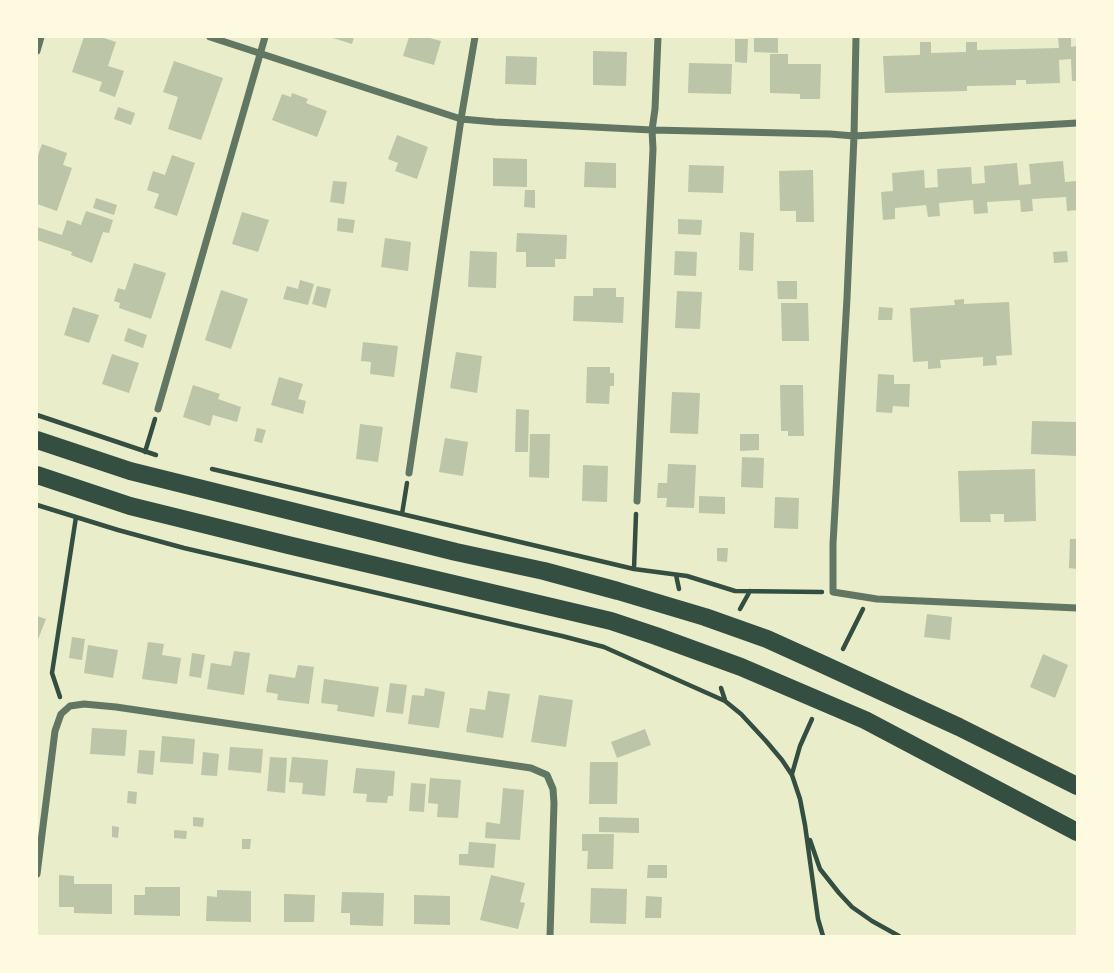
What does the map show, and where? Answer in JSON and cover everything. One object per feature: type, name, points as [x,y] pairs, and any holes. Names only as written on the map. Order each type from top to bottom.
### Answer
[{"type":"main road","points":[[37,440],[130,471],[456,552],[544,571],[705,617],[767,639],[820,663],[959,727],[1077,786]]},
{"type":"main road","points":[[37,475],[130,506],[611,621],[734,665],[866,720],[1077,832]]},
{"type":"street","points":[[37,51],[41,37]]},
{"type":"street","points":[[210,37],[461,119],[652,130],[855,136],[1077,123]]},
{"type":"street","points":[[158,409],[265,37]]},
{"type":"street","points":[[409,473],[475,37]]},
{"type":"street","points":[[637,501],[658,37]]},
{"type":"street","points":[[856,37],[855,136],[834,531],[834,592],[877,599],[1077,608]]},
{"type":"street","points":[[37,874],[55,731],[61,714],[70,706],[116,707],[531,768],[547,775],[555,803],[550,936]]},
{"type":"path","points":[[145,452],[158,409]]},
{"type":"path","points":[[37,415],[160,456]]},
{"type":"path","points":[[200,466],[634,569],[687,576],[735,591],[834,592]]},
{"type":"path","points":[[402,514],[409,473]]},
{"type":"path","points":[[634,569],[637,501]]},
{"type":"path","points":[[37,505],[184,548],[604,647],[725,701],[766,741],[792,775],[805,825],[822,936]]},
{"type":"path","points":[[64,711],[52,673],[76,517]]},
{"type":"path","points":[[676,575],[680,589]]},
{"type":"path","points":[[740,609],[750,592]]},
{"type":"path","points":[[844,649],[856,622]]},
{"type":"path","points":[[656,670],[664,663]]},
{"type":"path","points":[[721,688],[725,701]]},
{"type":"path","points":[[792,775],[800,746],[812,719]]},
{"type":"path","points":[[805,825],[820,869],[839,894],[852,907],[898,936]]},
{"type":"building","points":[[84,37],[101,37],[116,42],[108,66],[124,71],[115,97],[99,91],[102,82],[72,72]]},
{"type":"building","points":[[330,37],[354,37],[352,44]]},
{"type":"building","points":[[409,37],[426,37],[441,41],[434,65],[403,56]]},
{"type":"building","points":[[754,37],[778,37],[778,53],[754,52]]},
{"type":"building","points":[[1058,37],[1071,37],[1071,47],[1077,46],[1077,81],[1072,81],[1071,59],[1059,60],[1060,83],[1026,84],[1026,80],[1016,80],[1016,85],[967,86],[967,91],[885,93],[883,56],[920,55],[920,42],[931,42],[931,53],[966,52],[966,42],[977,42],[977,50],[1059,48]]},
{"type":"building","points":[[735,39],[748,39],[747,63],[735,62]]},
{"type":"building","points":[[593,51],[627,52],[626,86],[593,85]]},
{"type":"building","points":[[770,54],[788,54],[788,64],[821,64],[820,99],[800,99],[800,94],[770,93]]},
{"type":"building","points":[[506,56],[537,57],[536,85],[505,84]]},
{"type":"building","points":[[174,61],[223,78],[201,140],[168,129],[178,97],[163,92]]},
{"type":"building","points":[[689,63],[732,64],[731,94],[688,93]]},
{"type":"building","points":[[292,93],[308,99],[306,103],[327,111],[317,137],[272,120],[282,94],[291,97]]},
{"type":"building","points":[[118,107],[135,113],[131,125],[114,119]]},
{"type":"building","points":[[397,135],[428,147],[417,179],[395,171],[398,163],[388,159]]},
{"type":"building","points":[[42,144],[67,153],[63,165],[72,168],[57,211],[37,204],[37,158]]},
{"type":"building","points":[[172,155],[195,163],[177,216],[154,208],[159,194],[147,190],[153,171],[165,175]]},
{"type":"building","points":[[493,158],[527,159],[527,187],[493,186]]},
{"type":"building","points":[[1063,161],[1065,182],[1077,181],[1077,210],[1067,211],[1066,197],[1032,199],[1033,211],[1021,212],[1020,200],[987,202],[988,213],[974,214],[973,200],[939,203],[940,216],[928,217],[926,205],[895,208],[895,219],[883,220],[881,192],[893,191],[892,173],[924,170],[925,188],[938,187],[937,169],[971,167],[972,184],[985,183],[984,166],[1017,163],[1019,185],[1031,184],[1029,164]]},
{"type":"building","points":[[585,162],[616,163],[616,188],[584,187]]},
{"type":"building","points":[[689,165],[724,166],[723,193],[688,192]]},
{"type":"building","points":[[813,170],[814,222],[796,222],[796,211],[780,211],[779,171]]},
{"type":"building","points":[[333,181],[347,182],[344,204],[330,202]]},
{"type":"building","points":[[525,190],[535,190],[535,208],[524,207]]},
{"type":"building","points":[[96,198],[117,205],[114,215],[93,208]]},
{"type":"building","points":[[86,211],[113,220],[109,233],[103,232],[92,263],[71,255],[72,252],[37,240],[37,227],[62,235],[67,220],[81,225]]},
{"type":"building","points":[[242,212],[269,220],[258,252],[232,244]]},
{"type":"building","points":[[338,218],[355,220],[353,233],[337,231]]},
{"type":"building","points":[[678,219],[702,220],[701,235],[678,234]]},
{"type":"building","points":[[740,232],[754,233],[753,271],[739,270]]},
{"type":"building","points":[[517,233],[567,235],[566,259],[555,259],[555,267],[526,267],[526,252],[516,252]]},
{"type":"building","points":[[385,238],[411,242],[408,271],[381,267]]},
{"type":"building","points":[[470,251],[497,252],[496,288],[468,287]]},
{"type":"building","points":[[675,251],[697,252],[696,276],[674,275]]},
{"type":"building","points":[[1067,251],[1068,262],[1054,263],[1053,252]]},
{"type":"building","points":[[134,263],[166,273],[151,319],[119,308],[120,303],[114,301],[118,288],[125,290]]},
{"type":"building","points":[[300,280],[314,284],[308,305],[283,299],[287,286],[298,289]]},
{"type":"building","points":[[777,281],[797,281],[797,299],[778,299]]},
{"type":"building","points":[[317,286],[331,289],[326,308],[312,304]]},
{"type":"building","points":[[593,288],[616,288],[616,297],[624,297],[623,323],[573,321],[574,296],[593,296]]},
{"type":"building","points":[[221,290],[248,299],[231,349],[205,340]]},
{"type":"building","points":[[677,291],[702,292],[700,329],[675,328]]},
{"type":"building","points":[[964,299],[964,304],[1009,302],[1012,355],[996,356],[997,365],[983,366],[983,357],[940,360],[941,368],[928,369],[928,361],[913,362],[910,308],[955,305],[954,300]]},
{"type":"building","points":[[781,303],[808,303],[809,341],[782,341]]},
{"type":"building","points":[[73,307],[99,315],[89,343],[64,335]]},
{"type":"building","points":[[879,307],[893,308],[892,320],[878,320]]},
{"type":"building","points":[[128,328],[147,335],[143,348],[124,341]]},
{"type":"building","points":[[363,342],[398,346],[394,377],[370,374],[371,362],[361,361]]},
{"type":"building","points":[[456,352],[482,356],[477,393],[450,388]]},
{"type":"building","points":[[112,354],[139,363],[129,393],[102,384]]},
{"type":"building","points":[[587,367],[610,367],[610,373],[614,373],[609,404],[586,403]]},
{"type":"building","points":[[878,374],[894,375],[894,384],[910,384],[909,407],[893,406],[892,413],[876,412]]},
{"type":"building","points":[[279,377],[303,384],[298,399],[306,401],[303,414],[271,405]]},
{"type":"building","points":[[193,385],[220,394],[218,399],[241,407],[237,422],[213,415],[210,426],[183,417]]},
{"type":"building","points":[[780,385],[803,385],[804,436],[788,436],[788,431],[781,431]]},
{"type":"building","points":[[672,392],[700,393],[698,434],[670,433]]},
{"type":"building","points":[[516,409],[529,410],[528,452],[515,452]]},
{"type":"building","points":[[1032,421],[1077,422],[1077,456],[1031,454]]},
{"type":"building","points":[[360,424],[383,427],[378,462],[356,459]]},
{"type":"building","points":[[257,428],[266,430],[262,443],[254,441]]},
{"type":"building","points":[[530,434],[550,434],[549,478],[529,477]]},
{"type":"building","points":[[740,434],[759,434],[759,450],[740,451]]},
{"type":"building","points":[[445,438],[468,442],[463,476],[439,472]]},
{"type":"building","points":[[742,457],[764,458],[763,488],[741,487]]},
{"type":"building","points":[[668,464],[696,465],[694,508],[666,507],[667,498],[657,498],[658,483],[667,483]]},
{"type":"building","points":[[583,465],[608,466],[607,502],[582,501]]},
{"type":"building","points":[[1035,469],[1036,521],[1004,522],[1004,514],[990,514],[991,522],[960,522],[958,471]]},
{"type":"building","points":[[699,496],[725,497],[725,514],[699,513]]},
{"type":"building","points":[[775,497],[799,498],[798,529],[774,528]]},
{"type":"building","points":[[1070,539],[1077,539],[1077,569],[1069,568]]},
{"type":"building","points":[[717,548],[728,548],[727,562],[717,561]]},
{"type":"building","points":[[927,614],[952,617],[950,640],[924,637]]},
{"type":"building","points":[[37,616],[46,619],[37,642]]},
{"type":"building","points":[[72,637],[85,639],[82,660],[69,658]]},
{"type":"building","points":[[148,642],[164,644],[162,655],[181,658],[177,684],[142,679]]},
{"type":"building","points":[[88,645],[118,650],[113,678],[84,673]]},
{"type":"building","points":[[234,651],[250,653],[244,695],[207,689],[211,663],[231,666]]},
{"type":"building","points":[[192,653],[205,655],[201,678],[189,676]]},
{"type":"building","points":[[1043,654],[1068,665],[1055,698],[1030,687]]},
{"type":"building","points":[[298,665],[314,667],[309,704],[277,700],[278,694],[266,692],[269,674],[295,678]]},
{"type":"building","points":[[324,679],[379,687],[374,717],[337,711],[338,705],[321,703]]},
{"type":"building","points":[[390,683],[407,685],[403,714],[386,712]]},
{"type":"building","points":[[425,688],[445,692],[439,728],[408,724],[412,695],[424,696]]},
{"type":"building","points":[[488,691],[510,694],[503,738],[466,732],[470,708],[485,710]]},
{"type":"building","points":[[539,695],[573,700],[566,747],[531,742]]},
{"type":"building","points":[[92,728],[127,730],[125,756],[90,754]]},
{"type":"building","points":[[645,729],[651,745],[617,758],[611,742]]},
{"type":"building","points":[[162,736],[195,739],[193,764],[160,762]]},
{"type":"building","points":[[230,747],[263,749],[261,773],[228,770]]},
{"type":"building","points":[[139,750],[155,751],[153,775],[137,773]]},
{"type":"building","points":[[203,752],[219,754],[217,776],[201,775]]},
{"type":"building","points":[[270,757],[287,758],[285,793],[267,791]]},
{"type":"building","points":[[292,757],[328,760],[325,796],[302,794],[303,783],[289,782]]},
{"type":"building","points":[[590,762],[618,762],[617,804],[589,804]]},
{"type":"building","points":[[356,768],[395,771],[393,796],[388,796],[387,803],[366,802],[367,794],[353,793]]},
{"type":"building","points":[[430,778],[461,780],[458,818],[437,817],[438,804],[428,803]]},
{"type":"building","points":[[411,783],[426,784],[424,812],[409,811]]},
{"type":"building","points":[[503,788],[524,790],[520,840],[485,838],[486,822],[500,824]]},
{"type":"building","points":[[128,791],[137,792],[136,804],[127,803]]},
{"type":"building","points":[[193,817],[204,818],[203,827],[193,826]]},
{"type":"building","points":[[599,817],[639,818],[639,833],[599,832]]},
{"type":"building","points":[[112,826],[119,827],[118,838],[112,837]]},
{"type":"building","points":[[174,830],[187,831],[186,839],[174,838]]},
{"type":"building","points":[[582,834],[614,834],[613,869],[587,869],[588,851],[582,851]]},
{"type":"building","points":[[242,839],[251,839],[250,849],[242,849]]},
{"type":"building","points":[[469,842],[496,844],[494,868],[459,865],[459,854],[468,854]]},
{"type":"building","points":[[648,865],[667,865],[667,878],[647,878]]},
{"type":"building","points":[[59,875],[74,876],[74,884],[112,884],[112,914],[74,913],[74,907],[59,907]]},
{"type":"building","points":[[491,875],[525,883],[520,902],[525,903],[518,929],[480,920]]},
{"type":"building","points":[[145,887],[180,887],[180,916],[134,915],[134,895],[145,895]]},
{"type":"building","points":[[591,888],[627,889],[626,924],[590,923]]},
{"type":"building","points":[[217,890],[251,891],[251,922],[206,921],[207,896],[217,897]]},
{"type":"building","points":[[342,892],[384,893],[383,926],[350,925],[350,913],[341,913]]},
{"type":"building","points":[[284,894],[315,895],[314,922],[284,922]]},
{"type":"building","points":[[414,895],[450,896],[450,925],[414,924]]},
{"type":"building","points":[[646,896],[662,897],[661,918],[645,918]]}]
